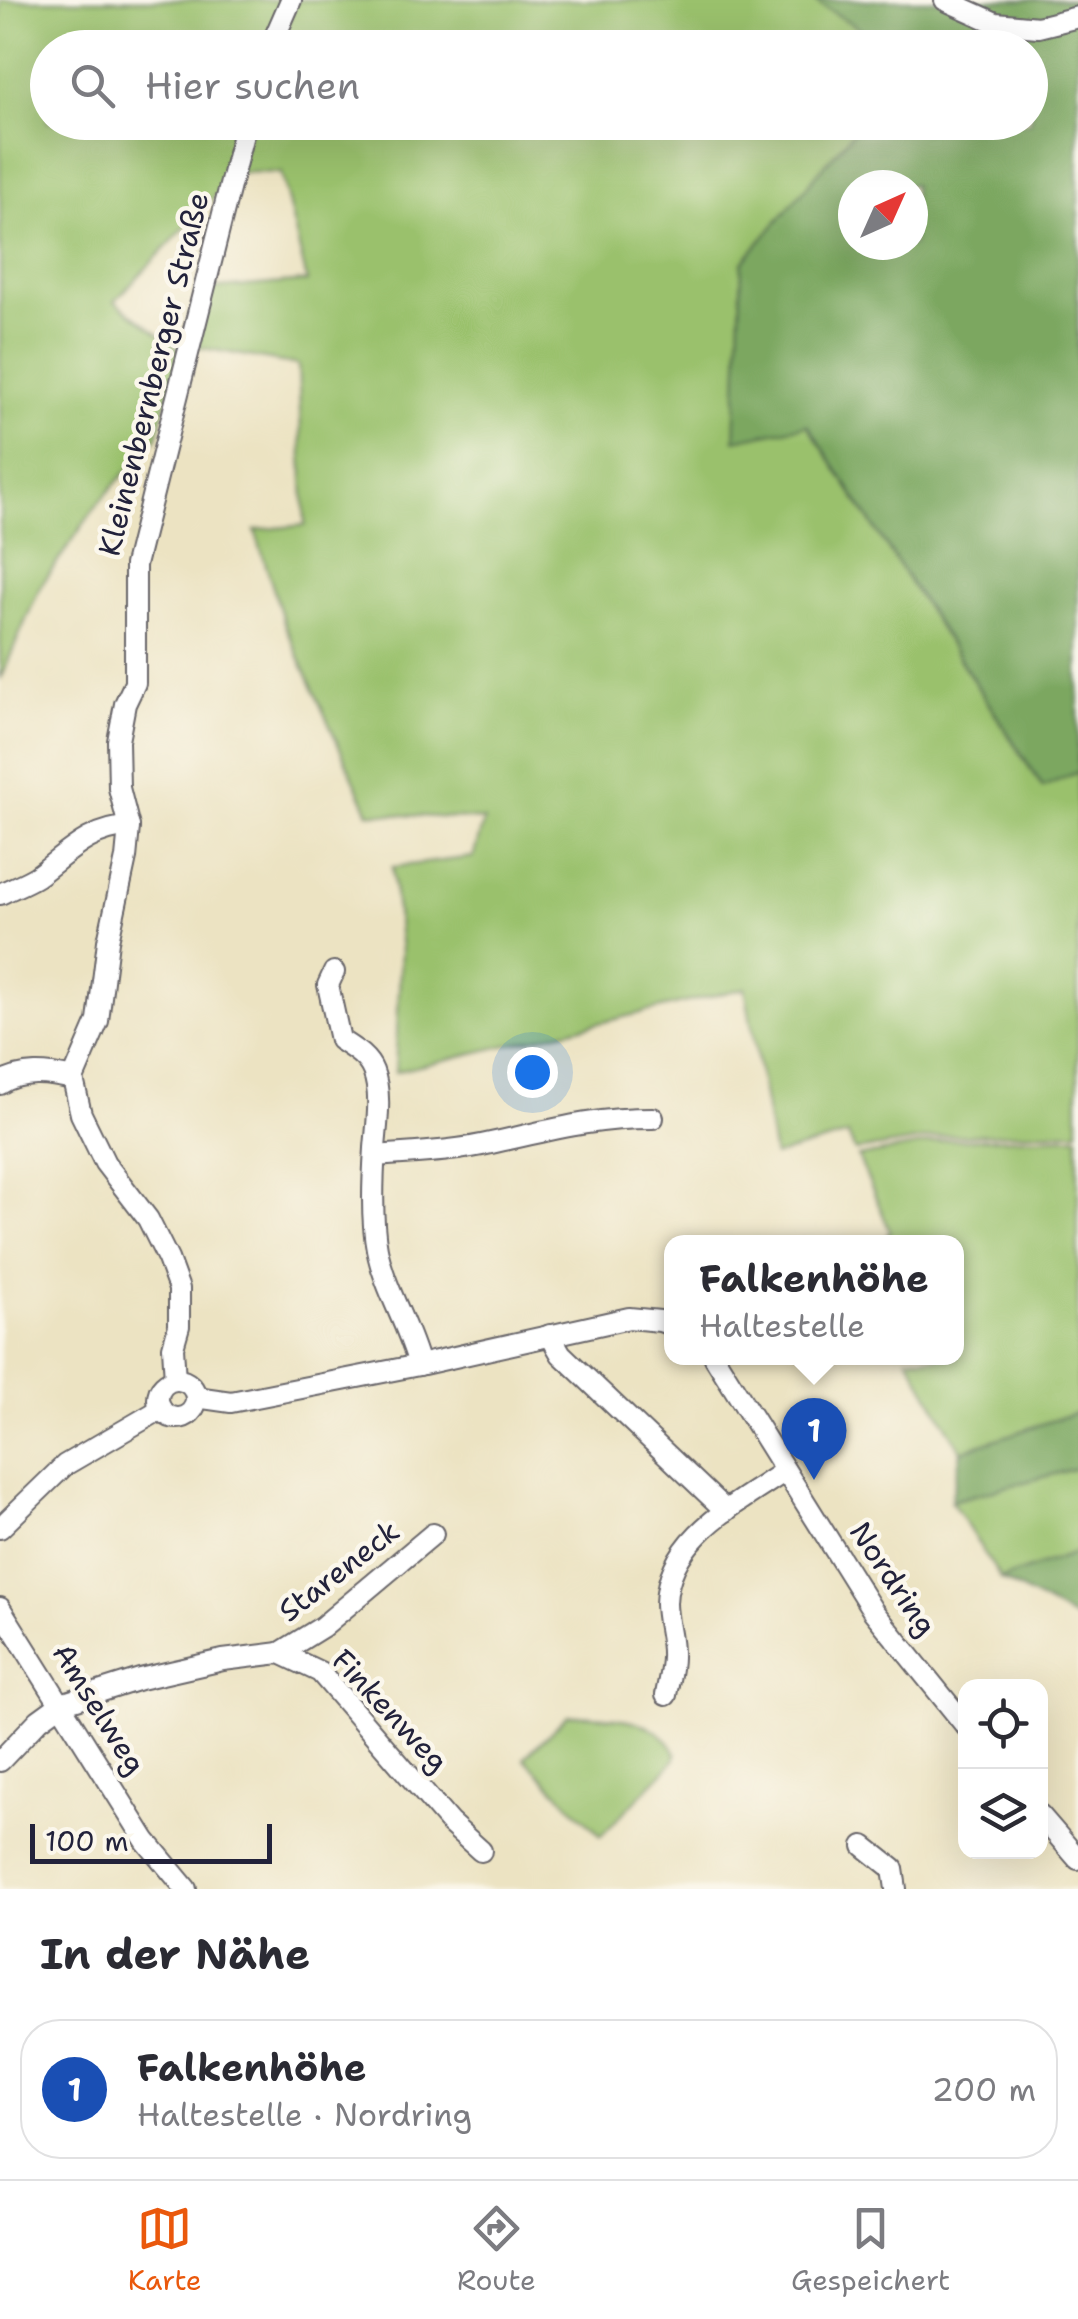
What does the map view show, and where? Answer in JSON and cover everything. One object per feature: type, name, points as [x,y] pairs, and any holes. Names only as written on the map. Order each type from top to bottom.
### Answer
[{"type":"street","points":[[278,30],[291,0]]},
{"type":"street","points":[[945,0],[996,23],[1038,27],[1078,17]]},
{"type":"street","name":"Kleinenbernberger Straße","points":[[72,1079],[98,1022],[108,941],[130,827],[119,788],[118,741],[125,704],[134,683],[135,566],[242,140]]},
{"type":"street","points":[[0,894],[34,878],[93,835],[111,828],[130,827]]},
{"type":"street","points":[[334,972],[328,985],[340,1040],[366,1058],[374,1072],[378,1100],[374,1156],[376,1244],[386,1285],[412,1338],[420,1365]]},
{"type":"street","points":[[0,1084],[15,1076],[32,1074],[72,1079],[81,1114],[106,1163],[148,1219],[179,1288],[180,1326],[173,1346],[175,1380]]},
{"type":"street","points":[[374,1156],[491,1144],[564,1124],[653,1118]]},
{"type":"street","points":[[196,1397],[231,1402],[629,1318],[664,1322]]},
{"type":"street","points":[[550,1335],[561,1354],[726,1511]]},
{"type":"street","name":"Nordring","points":[[719,1365],[873,1610],[958,1716]]},
{"type":"street","points":[[175,1380],[189,1384],[196,1397],[193,1409],[184,1417],[171,1417],[161,1409],[160,1391],[166,1383],[175,1380]]},
{"type":"street","points":[[0,1528],[65,1465],[161,1409]]},
{"type":"street","points":[[666,1695],[672,1658],[666,1602],[676,1560],[696,1536],[726,1511],[786,1471]]},
{"type":"street","name":"Stareneck","points":[[280,1653],[322,1627],[433,1534]]},
{"type":"street","name":"Amselweg","points":[[0,1608],[146,1841],[186,1889]]},
{"type":"street","points":[[0,1761],[60,1704],[140,1679],[223,1660],[280,1653]]},
{"type":"street","name":"Finkenweg","points":[[280,1653],[320,1672],[450,1823],[481,1851]]},
{"type":"street","points":[[1048,1824],[1078,1859]]},
{"type":"street","points":[[864,1846],[893,1869],[896,1889]]},
{"type":"green space","points":[[0,0],[286,0],[273,30],[30,30],[30,140],[239,140],[229,181],[115,301],[180,350],[157,437],[97,505],[40,587],[0,680]]},
{"type":"green space","points":[[297,0],[813,0],[862,30],[284,30]]},
{"type":"green space","points":[[813,0],[1078,0],[1078,772],[1043,787],[808,425],[735,440],[742,263],[847,140],[1048,140],[1048,30],[862,30]]},
{"type":"green space","points":[[246,140],[847,140],[742,263],[736,439],[807,424],[1042,787],[1078,772],[1078,1131],[947,1136],[855,1151],[848,1135],[774,1156],[745,988],[395,1072],[401,950],[392,867],[473,857],[484,820],[369,813],[285,626],[255,530],[305,525],[298,365],[197,347],[209,289],[307,281],[281,173],[238,172]]},
{"type":"green space","points":[[1078,1136],[1078,1412],[961,1451],[912,1365],[964,1365],[964,1235],[887,1235],[890,1231],[858,1157],[948,1140]]},
{"type":"green space","points":[[1078,1412],[1078,1468],[951,1501],[961,1451]]},
{"type":"green space","points":[[1078,1468],[1078,1552],[1001,1579],[951,1501]]},
{"type":"green space","points":[[1078,1552],[1078,1621],[1001,1579]]},
{"type":"green space","points":[[568,1715],[614,1717],[644,1725],[668,1741],[676,1754],[674,1761],[601,1836],[524,1758]]},
{"type":"place","name":"Falkenhöhe","points":[[814,1480]]}]
